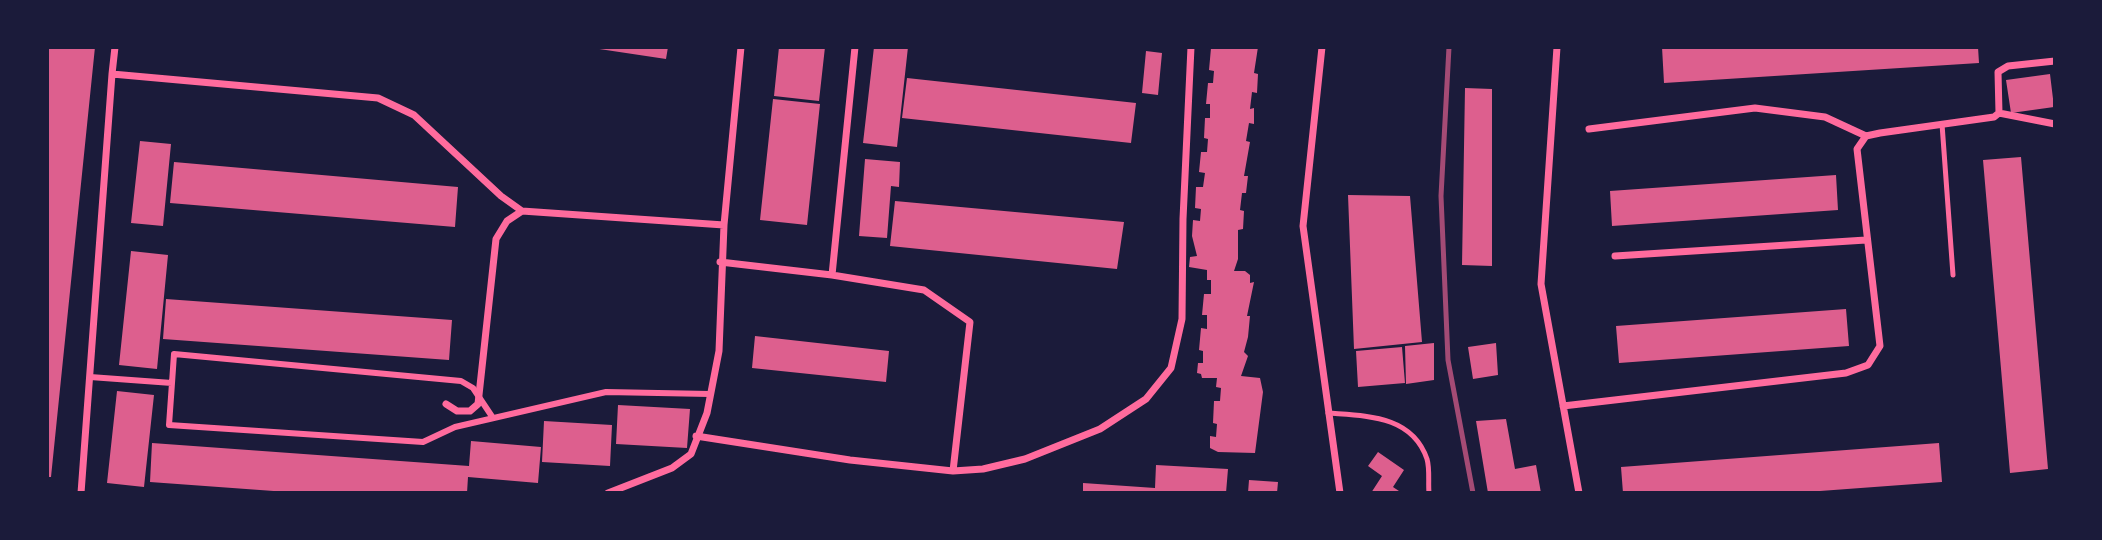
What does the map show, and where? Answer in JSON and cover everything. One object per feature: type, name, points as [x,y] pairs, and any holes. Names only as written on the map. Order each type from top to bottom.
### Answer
[{"type":"street","points":[[81,493],[115,47]]},
{"type":"street","points":[[608,493],[672,468],[691,454],[707,413],[719,351],[720,262],[741,47]]},
{"type":"street","points":[[832,275],[855,47]]},
{"type":"street","points":[[696,436],[953,471],[983,469],[1025,459],[1100,429],[1146,399],[1171,368],[1182,319],[1182,219],[1191,47]]},
{"type":"street","points":[[1322,47],[1303,226],[1340,493]]},
{"type":"street","points":[[1557,47],[1541,284],[1579,493]]},
{"type":"street","points":[[1999,113],[1998,72],[2008,66],[2055,61]]},
{"type":"street","points":[[112,74],[378,98],[414,115],[501,196],[522,211],[724,225]]},
{"type":"street","points":[[1589,128],[1755,108],[1825,117],[1866,136],[1994,117],[1999,113],[2055,124]]},
{"type":"street","points":[[1563,406],[1846,373],[1868,365],[1880,346],[1857,149],[1866,136]]},
{"type":"street","points":[[446,404],[457,411],[470,411],[478,404],[496,239],[507,220],[522,211]]},
{"type":"street","points":[[1615,256],[1866,240]]},
{"type":"street","points":[[720,262],[832,275],[924,290],[970,322],[953,471]]},
{"type":"street","points":[[494,418],[479,397],[461,381],[174,354],[169,425],[423,442],[455,427],[494,418],[606,392],[710,394]]},
{"type":"street","points":[[90,377],[172,383]]},
{"type":"lane","points":[[1942,124],[1953,275]]},
{"type":"lane","points":[[1328,413],[1381,418],[1411,431],[1427,460],[1429,493]]},
{"type":"building","points":[[47,47],[95,47],[51,477],[47,477]]},
{"type":"building","points":[[586,47],[668,47],[666,59]]},
{"type":"building","points":[[779,47],[825,47],[819,101],[774,96]]},
{"type":"building","points":[[874,47],[908,47],[897,147],[863,143]]},
{"type":"building","points":[[1258,47],[1254,73],[1258,74],[1257,93],[1252,92],[1250,109],[1254,108],[1254,124],[1249,123],[1246,141],[1250,142],[1244,176],[1248,176],[1240,210],[1244,211],[1243,229],[1238,230],[1238,259],[1234,271],[1245,271],[1250,275],[1250,283],[1254,282],[1247,316],[1250,316],[1244,352],[1248,356],[1241,376],[1260,378],[1263,392],[1255,453],[1218,452],[1210,448],[1210,436],[1216,437],[1217,424],[1213,423],[1214,401],[1220,401],[1221,388],[1216,387],[1217,378],[1202,378],[1201,374],[1197,373],[1198,363],[1203,363],[1203,351],[1199,350],[1201,328],[1207,329],[1207,315],[1202,315],[1204,294],[1211,294],[1211,280],[1207,280],[1207,270],[1189,267],[1190,257],[1197,256],[1192,236],[1193,220],[1200,221],[1201,209],[1195,208],[1196,187],[1203,187],[1205,173],[1199,172],[1201,152],[1207,152],[1208,139],[1204,138],[1205,118],[1210,118],[1210,104],[1206,104],[1208,83],[1213,83],[1214,71],[1209,70],[1211,48]]},
{"type":"building","points":[[1662,47],[1978,47],[1979,63],[1664,83]]},
{"type":"building","points":[[1146,51],[1162,53],[1158,95],[1142,93]]},
{"type":"building","points":[[2050,74],[2054,107],[2011,113],[2006,80]]},
{"type":"building","points":[[907,78],[1136,103],[1131,143],[902,118]]},
{"type":"building","points":[[1465,88],[1492,89],[1492,266],[1462,265]]},
{"type":"building","points":[[773,99],[820,104],[807,225],[760,220]]},
{"type":"building","points":[[140,141],[171,144],[163,226],[131,223]]},
{"type":"building","points":[[2021,157],[2048,469],[2010,473],[1983,160]]},
{"type":"building","points":[[865,159],[900,162],[899,187],[891,186],[887,238],[859,236]]},
{"type":"building","points":[[174,162],[458,187],[455,227],[170,203]]},
{"type":"building","points":[[1836,175],[1838,210],[1612,226],[1610,191]]},
{"type":"building","points":[[1348,195],[1410,196],[1422,342],[1354,349]]},
{"type":"building","points":[[895,201],[1124,222],[1117,269],[890,246]]},
{"type":"building","points":[[131,251],[168,255],[157,369],[119,365]]},
{"type":"building","points":[[166,299],[452,320],[449,360],[163,339]]},
{"type":"building","points":[[1846,309],[1849,346],[1619,363],[1616,326]]},
{"type":"building","points":[[755,336],[889,351],[886,382],[752,368]]},
{"type":"building","points":[[1434,343],[1434,380],[1406,384],[1405,346]]},
{"type":"building","points":[[1496,343],[1498,375],[1473,379],[1468,347]]},
{"type":"building","points":[[1402,347],[1405,383],[1358,387],[1356,351]]},
{"type":"building","points":[[117,391],[154,395],[144,487],[107,483]]},
{"type":"building","points":[[618,405],[690,409],[687,448],[616,444]]},
{"type":"building","points":[[1506,419],[1515,469],[1536,465],[1541,493],[1488,493],[1476,421]]},
{"type":"building","points":[[544,421],[612,425],[610,466],[542,462]]},
{"type":"building","points":[[471,441],[541,447],[538,483],[468,477],[467,493],[301,493],[150,482],[152,443],[469,466]]},
{"type":"building","points":[[1939,443],[1942,482],[1793,493],[1623,493],[1621,467]]},
{"type":"building","points":[[1378,452],[1404,470],[1393,487],[1402,493],[1371,493],[1382,476],[1368,466]]},
{"type":"building","points":[[1156,465],[1228,469],[1226,493],[1083,493],[1083,483],[1155,488]]},
{"type":"building","points":[[1249,480],[1278,482],[1277,493],[1248,493]]},
{"type":"railway","points":[[1449,47],[1441,196],[1448,360],[1473,493]]}]
